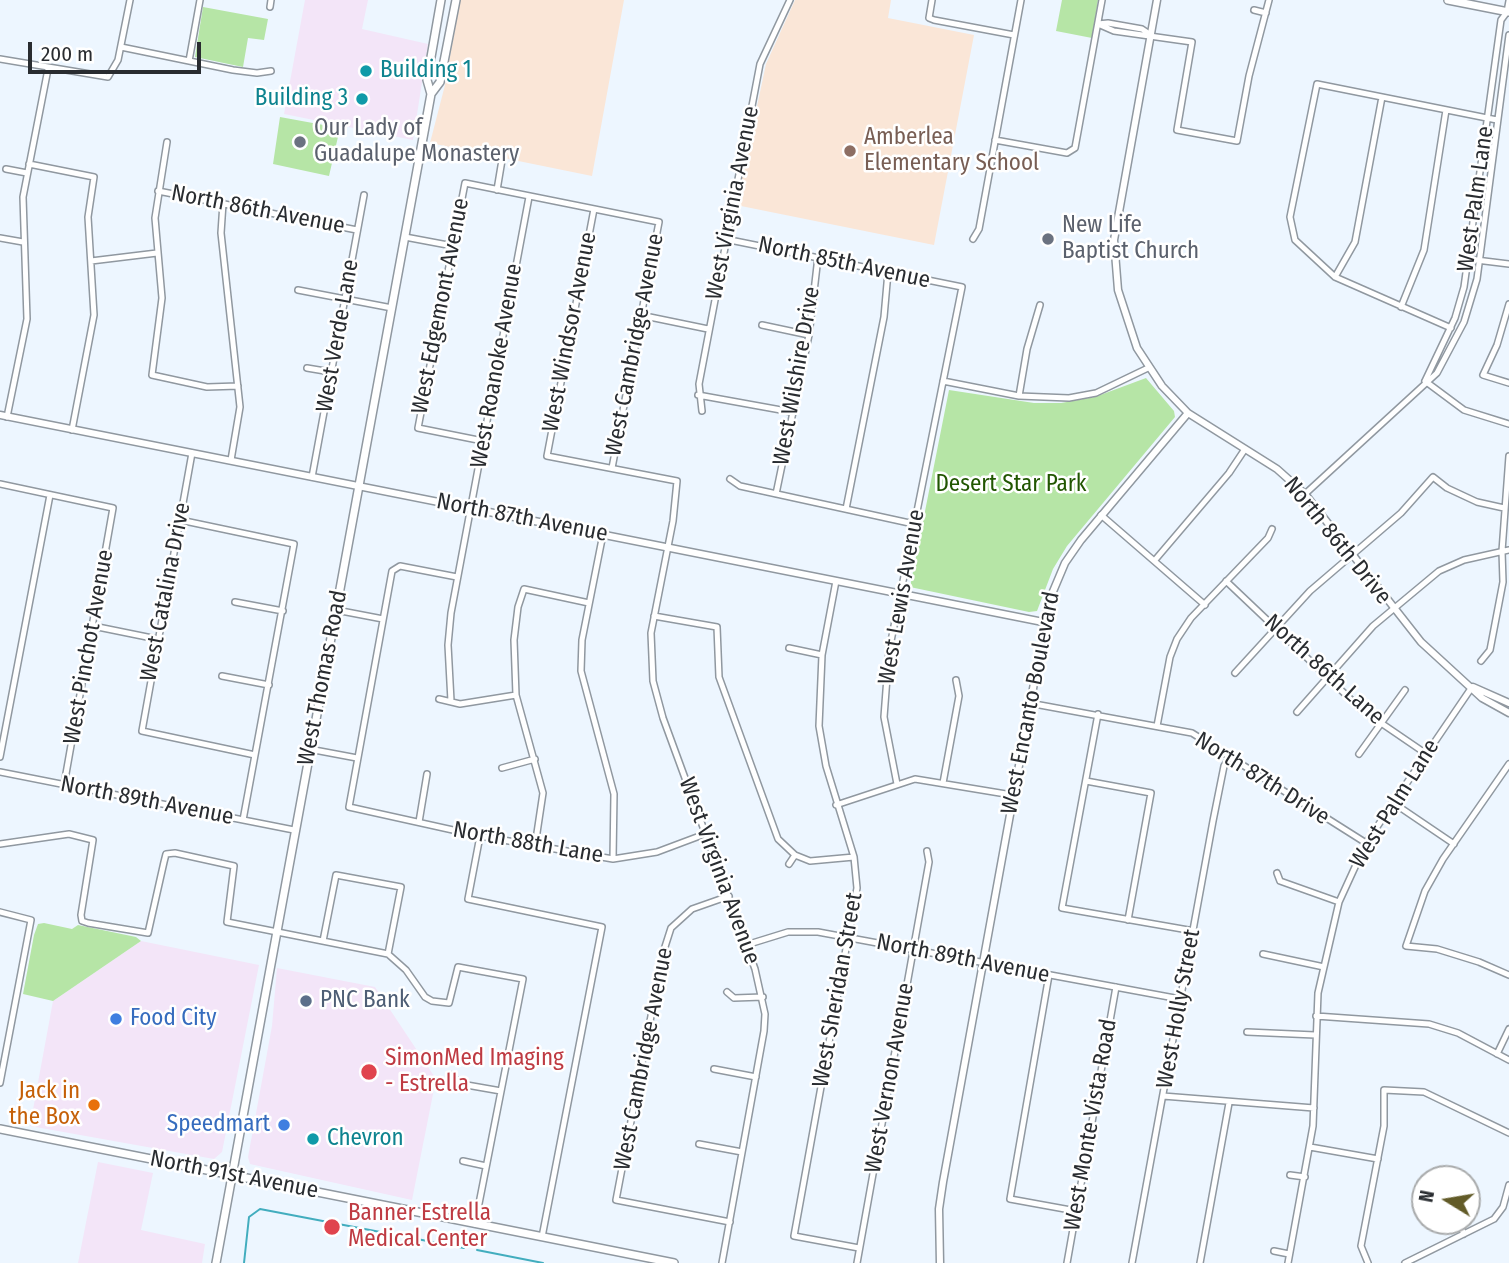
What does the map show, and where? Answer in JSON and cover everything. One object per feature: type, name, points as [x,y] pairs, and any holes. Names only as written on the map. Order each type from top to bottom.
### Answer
[{"type":"main road","name":"West Thomas Road","points":[[216,1263],[431,94],[427,80],[441,0]]},
{"type":"main road","name":"West Thomas Road","points":[[431,94],[440,82],[456,0]]},
{"type":"main road","points":[[1448,0],[1508,13]]},
{"type":"main road","name":"North 91st Avenue","points":[[0,1129],[674,1263]]},
{"type":"street","points":[[0,59],[108,77],[114,69],[121,47],[130,0]]},
{"type":"street","points":[[189,61],[200,0]]},
{"type":"street","name":"West Virginia Avenue","points":[[702,411],[698,395],[708,329],[760,64],[790,0]]},
{"type":"street","points":[[932,0],[929,18],[1014,35]]},
{"type":"street","points":[[972,239],[979,229],[1021,0]]},
{"type":"street","points":[[995,140],[1072,152],[1075,148],[1102,0]]},
{"type":"street","points":[[1157,0],[1115,228],[1114,251],[1122,307],[1129,331],[1148,368],[1188,413]]},
{"type":"street","points":[[1098,24],[1192,42],[1177,130],[1237,141],[1249,76],[1269,0]]},
{"type":"street","name":"West Palm Lane","points":[[1425,381],[1451,328],[1460,302],[1502,20],[1508,13],[1509,1]]},
{"type":"street","points":[[1254,10],[1266,13]]},
{"type":"street","name":"West Palm Lane","points":[[1304,494],[1395,413],[1425,381],[1437,373],[1460,331],[1473,297],[1509,35]]},
{"type":"street","points":[[121,47],[257,73],[271,71]]},
{"type":"street","points":[[4,416],[27,319],[22,207],[48,69]]},
{"type":"street","points":[[1451,328],[1335,277],[1306,252],[1291,231],[1290,210],[1317,84],[1497,120]]},
{"type":"street","points":[[1335,277],[1348,258],[1357,233],[1382,97]]},
{"type":"street","points":[[1401,307],[1424,250],[1446,110]]},
{"type":"street","points":[[167,142],[155,218],[162,299],[152,375],[207,387],[238,386]]},
{"type":"street","name":"West Edgemont Avenue","points":[[483,441],[418,428],[465,183],[497,190],[502,160]]},
{"type":"street","points":[[29,164],[94,177],[88,217],[94,315],[72,430]]},
{"type":"street","points":[[6,169],[27,173]]},
{"type":"street","points":[[497,190],[594,209]]},
{"type":"street","name":"North 86th Avenue","points":[[158,191],[357,230]]},
{"type":"street","name":"West Verde Lane","points":[[312,477],[364,195]]},
{"type":"street","name":"West Roanoke Avenue","points":[[451,701],[448,645],[457,577],[529,197]]},
{"type":"street","points":[[223,203],[221,233],[239,415],[230,460]]},
{"type":"street","name":"West Cambridge Avenue","points":[[594,209],[659,222],[612,468]]},
{"type":"street","name":"West Windsor Avenue","points":[[594,209],[547,456],[612,468]]},
{"type":"street","points":[[405,237],[453,246]]},
{"type":"street","points":[[0,238],[23,242]]},
{"type":"street","name":"North 85th Avenue","points":[[725,239],[962,287]]},
{"type":"street","points":[[91,261],[158,253]]},
{"type":"street","name":"West Wilshire Drive","points":[[776,494],[808,335],[818,257]]},
{"type":"street","points":[[1468,259],[1509,264]]},
{"type":"street","points":[[845,509],[884,317],[888,272]]},
{"type":"street","name":"West Lewis Avenue","points":[[897,784],[884,717],[889,651],[962,287]]},
{"type":"street","points":[[298,290],[392,308]]},
{"type":"street","points":[[1509,304],[1497,345],[1483,374],[1509,383]]},
{"type":"street","points":[[1018,396],[1027,349],[1040,305]]},
{"type":"street","points":[[640,315],[708,329]]},
{"type":"street","points":[[762,325],[808,335]]},
{"type":"street","points":[[307,368],[331,372]]},
{"type":"street","points":[[943,381],[1047,399],[1083,396],[1121,383],[1148,368]]},
{"type":"street","points":[[1425,381],[1464,410],[1509,424]]},
{"type":"street","points":[[698,395],[792,412]]},
{"type":"street","name":"North 86th Drive","points":[[1188,413],[1277,469],[1304,494],[1421,642],[1482,698],[1509,713]]},
{"type":"street","name":"West Encanto Boulevard","points":[[940,1263],[941,1191],[1043,622],[1065,563],[1101,515],[1188,413]]},
{"type":"street","name":"North 87th Avenue","points":[[4,416],[1043,622]]},
{"type":"street","points":[[1154,560],[1229,473],[1245,449]]},
{"type":"street","name":"West Catalina Drive","points":[[192,453],[142,731],[148,735],[255,755]]},
{"type":"street","points":[[1480,661],[1490,650],[1503,582],[1504,508],[1509,456]]},
{"type":"street","name":"West Virginia Avenue","points":[[612,468],[677,481],[669,547],[654,616],[650,666],[655,694],[763,997],[765,1024],[723,1263]]},
{"type":"street","points":[[1235,673],[1310,592],[1401,513],[1433,477],[1447,488],[1477,502],[1504,508]]},
{"type":"street","points":[[730,479],[740,486],[914,524]]},
{"type":"street","points":[[0,484],[50,495],[0,757]]},
{"type":"street","name":"West Pinchot Avenue","points":[[50,495],[113,509],[64,785]]},
{"type":"street","points":[[1101,515],[1205,605]]},
{"type":"street","points":[[180,520],[294,544],[243,820]]},
{"type":"street","points":[[1157,726],[1170,657],[1177,639],[1268,538],[1272,529]]},
{"type":"street","points":[[603,534],[582,640],[581,671],[614,794],[613,859]]},
{"type":"street","points":[[1297,712],[1327,674],[1393,609],[1439,571],[1464,560],[1505,551]]},
{"type":"street","points":[[309,749],[357,758],[395,567],[457,577]]},
{"type":"street","name":"West Sheridan Street","points":[[836,581],[822,655],[819,726],[836,805],[854,857],[857,888],[794,1236],[859,1248]]},
{"type":"street","name":"North 86th Lane","points":[[1226,582],[1327,674],[1362,710],[1425,753]]},
{"type":"street","points":[[535,846],[543,793],[516,695],[514,640],[518,607],[524,589],[589,603]]},
{"type":"street","points":[[235,603],[283,611]]},
{"type":"street","points":[[336,610],[383,619]]},
{"type":"street","points":[[654,616],[718,627],[719,677],[773,830],[795,855],[810,861],[854,857]]},
{"type":"street","points":[[93,626],[158,639]]},
{"type":"street","points":[[789,648],[822,655]]},
{"type":"street","points":[[222,676],[269,685]]},
{"type":"street","points":[[943,783],[959,696],[956,680]]},
{"type":"street","name":"West Palm Lane","points":[[1288,1263],[1310,1147],[1314,1108],[1316,1016],[1339,902],[1366,843],[1472,687]]},
{"type":"street","name":"North 86th Drive","points":[[1472,687],[1509,703]]},
{"type":"street","points":[[1359,754],[1405,690]]},
{"type":"street","points":[[439,699],[460,704],[516,695]]},
{"type":"street","name":"North 87th Drive","points":[[1029,703],[1192,733],[1366,843]]},
{"type":"street","points":[[0,705],[9,707]]},
{"type":"street","points":[[1098,714],[1062,908],[1194,931]]},
{"type":"street","name":"West Holly Street","points":[[1132,1263],[1224,766],[1230,757]]},
{"type":"street","name":"North 88th Lane","points":[[357,758],[349,807],[480,836],[613,859],[657,852],[705,834]]},
{"type":"street","points":[[502,768],[535,759]]},
{"type":"street","points":[[1509,764],[1425,891],[1406,946],[1437,949],[1509,975]]},
{"type":"street","name":"North 89th Avenue","points":[[0,772],[295,830]]},
{"type":"street","points":[[419,822],[427,774]]},
{"type":"street","points":[[836,805],[915,779],[1012,795]]},
{"type":"street","points":[[1086,781],[1151,793],[1128,919]]},
{"type":"street","points":[[1392,802],[1454,844]]},
{"type":"street","points":[[0,844],[69,834],[93,840],[82,921],[148,933],[166,854],[174,853],[234,866],[227,922],[388,954],[406,970],[425,997],[449,1003],[458,967],[523,979],[475,1224]]},
{"type":"street","points":[[480,836],[468,899],[602,927],[542,1237]]},
{"type":"street","name":"West Vernon Avenue","points":[[857,1263],[929,862],[927,851]]},
{"type":"street","points":[[789,864],[795,855]]},
{"type":"street","points":[[1277,873],[1280,881],[1339,902]]},
{"type":"street","points":[[323,942],[336,875],[401,887],[388,954]]},
{"type":"street","points":[[671,914],[677,919],[692,909],[729,896]]},
{"type":"street","points":[[0,912],[30,920],[0,1083]]},
{"type":"street","name":"West Cambridge Avenue","points":[[677,919],[663,953],[616,1200],[730,1222]]},
{"type":"street","name":"North 89th Avenue","points":[[746,945],[797,931],[848,937],[1181,999]]},
{"type":"street","points":[[1263,954],[1324,967]]},
{"type":"street","points":[[1049,975],[1010,1199],[1076,1211]]},
{"type":"street","name":"West Monte Vista Road","points":[[1066,1263],[1116,987]]},
{"type":"street","points":[[727,992],[745,999],[763,997]]},
{"type":"street","points":[[1316,1016],[1429,1024],[1458,1032],[1509,1060]]},
{"type":"street","points":[[1497,1054],[1509,1029]]},
{"type":"street","points":[[1247,1032],[1315,1035]]},
{"type":"street","points":[[714,1069],[756,1077]]},
{"type":"street","points":[[451,1075],[461,1084],[501,1091]]},
{"type":"street","points":[[1368,1263],[1361,1246],[1384,1126],[1384,1090],[1424,1092],[1509,1133]]},
{"type":"street","points":[[1163,1096],[1314,1108]]},
{"type":"street","points":[[1200,1263],[1229,1103]]},
{"type":"street","points":[[699,1144],[742,1152]]},
{"type":"street","points":[[1310,1147],[1378,1159]]},
{"type":"street","points":[[463,1161],[486,1166]]},
{"type":"street","points":[[1290,1175],[1305,1177]]},
{"type":"street","points":[[1481,1226],[1494,1219],[1503,1207],[1509,1185]]},
{"type":"street","points":[[1405,1263],[1462,1235]]},
{"type":"street","points":[[1274,1251],[1290,1254]]},
{"type":"street","points":[[628,1263],[629,1254]]},
{"type":"shaded area","points":[[305,0],[368,0],[362,29],[428,44],[413,140],[284,114]]},
{"type":"shaded area","points":[[460,0],[624,0],[592,176],[430,143],[445,85]]},
{"type":"shaded area","name":"Amberlea Elementary School","points":[[795,0],[891,0],[888,18],[974,35],[934,245],[736,205],[766,64]]},
{"type":"shaded area","points":[[141,941],[259,965],[222,1152],[214,1159],[30,1126],[53,1001]]},
{"type":"shaded area","points":[[277,968],[375,987],[436,1079],[412,1200],[250,1164],[248,1157],[272,1026]]},
{"type":"shaded area","points":[[98,1162],[153,1173],[141,1230],[205,1244],[202,1263],[78,1263]]},
{"type":"green space","points":[[1062,0],[1098,0],[1092,38],[1056,31]]},
{"type":"green space","points":[[203,7],[268,19],[264,40],[248,38],[243,67],[195,57]]},
{"type":"green space","points":[[280,117],[340,128],[329,176],[273,164]]},
{"type":"green space","name":"Desert Star Park","points":[[1146,378],[1174,411],[1175,417],[1067,546],[1053,569],[1037,611],[1029,612],[910,587],[949,390],[1034,403],[1061,403],[1095,397]]},
{"type":"green space","points":[[38,924],[72,929],[78,925],[136,937],[141,941],[53,1001],[23,994],[34,935]]},
{"type":"waterway","points":[[244,1263],[249,1217],[260,1209],[464,1248]]},
{"type":"waterway","points":[[477,1250],[543,1263]]},
{"type":"place","name":"Building 1","points":[[366,71]]},
{"type":"place","name":"Building 3","points":[[362,99]]},
{"type":"place","name":"Our Lady of Guadalupe Monastery","points":[[300,142]]},
{"type":"place","name":"Amberlea Elementary School","points":[[850,151]]},
{"type":"place","name":"New Life Baptist Church","points":[[1048,239]]},
{"type":"place","name":"PNC Bank","points":[[306,1001]]},
{"type":"place","name":"Food City","points":[[116,1019]]},
{"type":"place","name":"SimonMed Imaging - Estrella","points":[[369,1072]]},
{"type":"place","name":"Jack in the Box","points":[[94,1105]]},
{"type":"place","name":"Speedmart","points":[[284,1125]]},
{"type":"place","name":"Chevron","points":[[313,1139]]},
{"type":"place","name":"Banner Estrella Medical Center","points":[[332,1227]]}]
